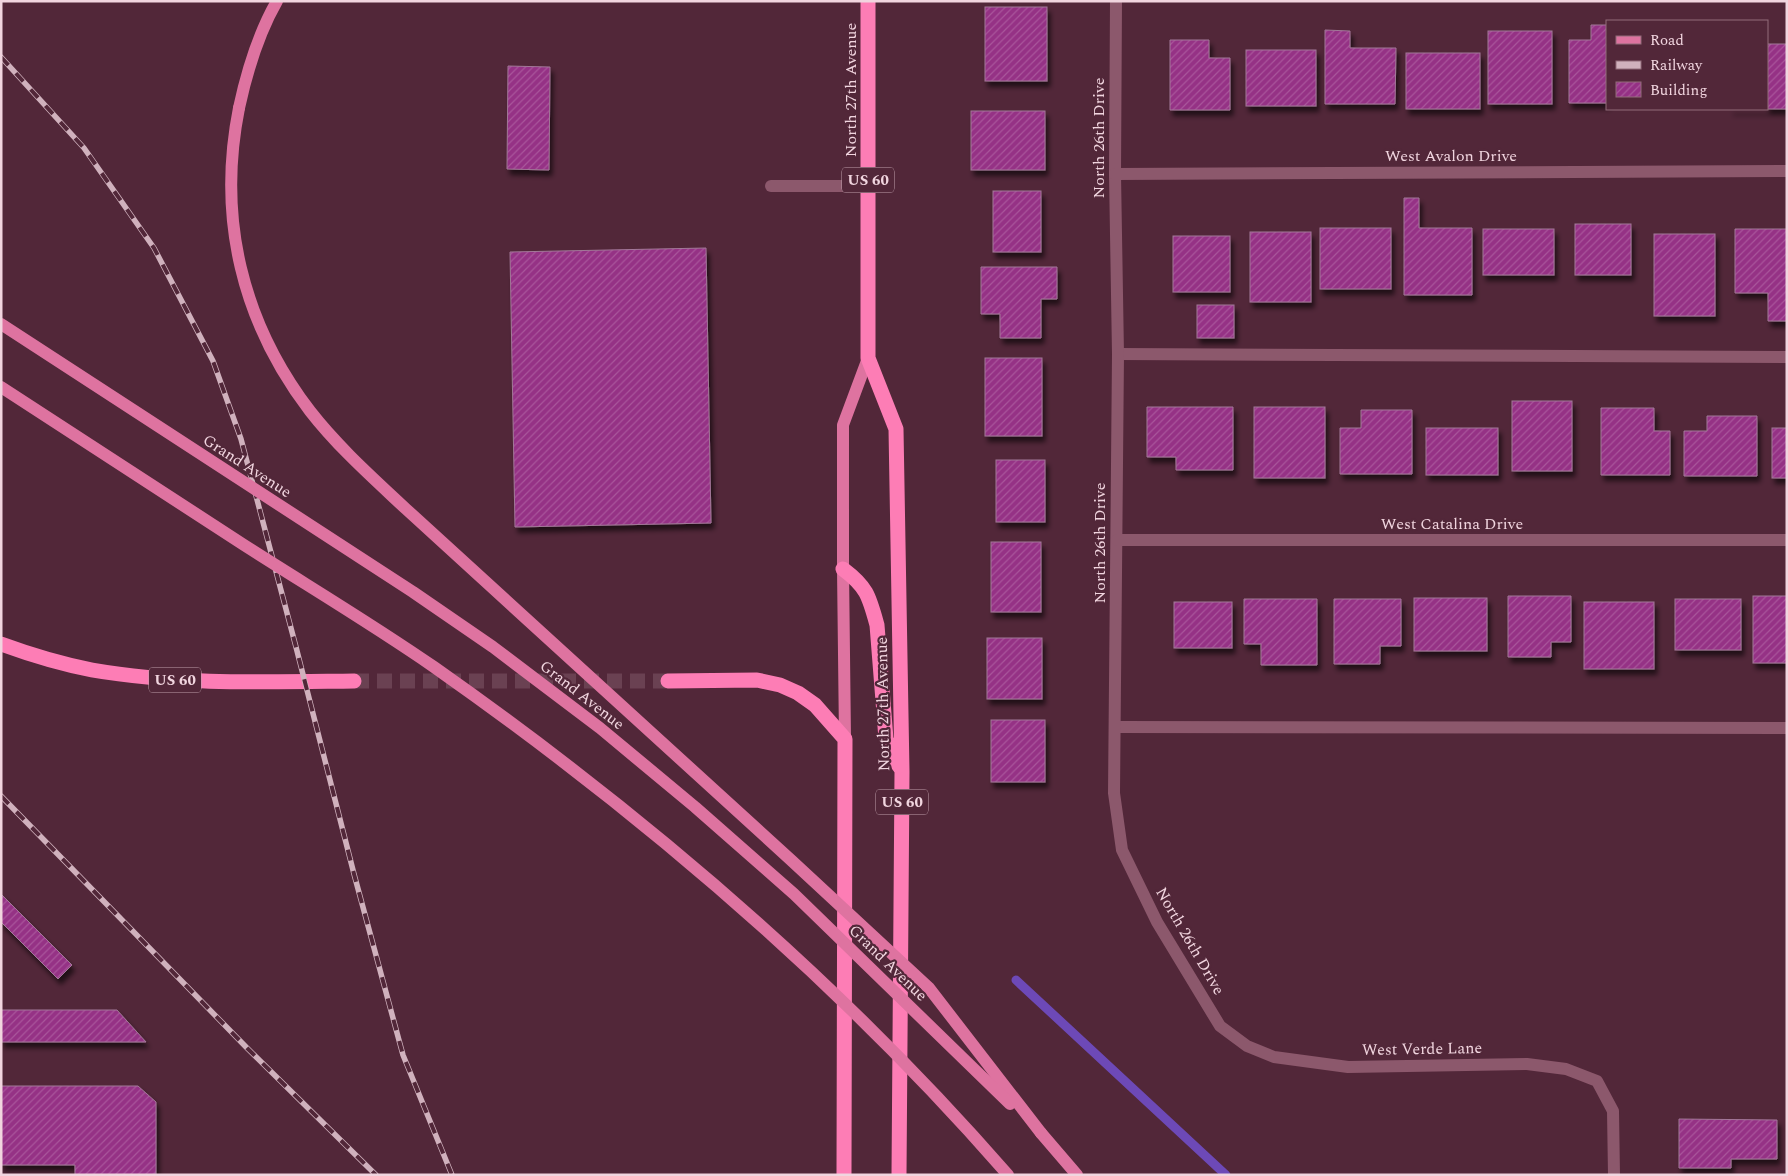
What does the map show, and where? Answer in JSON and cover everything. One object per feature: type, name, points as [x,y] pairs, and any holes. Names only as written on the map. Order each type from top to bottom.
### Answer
[{"type":"highway","name":"North 27th Avenue","points":[[868,1],[868,358],[896,429],[902,772],[899,1175]]},
{"type":"highway","points":[[842,569],[857,580],[865,589],[872,606],[877,625],[886,739],[902,772]]},
{"type":"highway","name":"US 60","points":[[1,644],[42,658],[91,670],[140,677],[235,682],[354,681]]},
{"type":"highway","points":[[668,681],[757,680],[780,685],[798,693],[816,705],[845,739]]},
{"type":"highway","name":"North 27th Avenue","points":[[844,1175],[845,739]]},
{"type":"main road","points":[[277,1],[258,41],[246,74],[233,136],[231,202],[234,236],[249,298],[273,356],[311,413],[362,467],[406,508],[779,848],[929,988],[1041,1133]]},
{"type":"main road","name":"Grand Avenue","points":[[1,324],[413,592],[493,647],[600,728],[695,807],[794,894],[1041,1133],[1077,1175]]},
{"type":"main road","name":"North 27th Avenue","points":[[845,739],[842,569],[843,425],[868,358]]},
{"type":"main road","points":[[1,387],[245,546],[348,609],[496,712],[602,792],[746,912],[816,976],[966,1127],[1008,1175]]},
{"type":"street","name":"North 26th Drive","points":[[1116,1],[1115,174],[1118,354],[1114,794],[1122,850],[1157,922],[1220,1026],[1248,1046]]},
{"type":"street","name":"West Avalon Drive","points":[[1115,174],[1787,171]]},
{"type":"street","points":[[771,186],[868,186]]},
{"type":"street","points":[[1118,354],[1787,357]]},
{"type":"street","name":"West Catalina Drive","points":[[1117,540],[1787,540]]},
{"type":"street","points":[[1115,727],[1787,728]]},
{"type":"street","name":"West Verde Lane","points":[[1248,1046],[1274,1057],[1348,1067],[1527,1064],[1566,1069],[1597,1081],[1613,1111],[1614,1175]]},
{"type":"building","points":[[985,7],[1047,7],[1047,81],[985,81]]},
{"type":"building","points":[[1591,25],[1606,25],[1606,103],[1569,103],[1569,40],[1591,40]]},
{"type":"building","points":[[1325,30],[1350,31],[1350,48],[1396,48],[1395,104],[1325,104]]},
{"type":"building","points":[[1488,31],[1552,31],[1552,104],[1488,104]]},
{"type":"building","points":[[1170,40],[1209,40],[1209,58],[1230,58],[1230,110],[1170,110]]},
{"type":"building","points":[[1768,44],[1787,44],[1787,109],[1768,109]]},
{"type":"building","points":[[1246,50],[1316,50],[1316,106],[1246,106]]},
{"type":"building","points":[[1406,53],[1480,53],[1480,109],[1406,109]]},
{"type":"building","points":[[508,66],[550,67],[549,170],[507,169]]},
{"type":"building","points":[[971,111],[1045,111],[1045,170],[971,170]]},
{"type":"building","points":[[993,191],[1041,191],[1041,252],[993,252]]},
{"type":"building","points":[[1404,198],[1419,198],[1419,228],[1472,228],[1472,295],[1404,295]]},
{"type":"building","points":[[1575,224],[1631,224],[1631,275],[1575,275]]},
{"type":"building","points":[[1320,228],[1391,228],[1391,289],[1320,289]]},
{"type":"building","points":[[1483,229],[1554,229],[1554,275],[1483,275]]},
{"type":"building","points":[[1735,229],[1787,229],[1787,321],[1768,321],[1768,293],[1735,293]]},
{"type":"building","points":[[1250,232],[1311,232],[1311,302],[1250,302]]},
{"type":"building","points":[[1654,234],[1715,234],[1715,316],[1654,316]]},
{"type":"building","points":[[1173,236],[1230,236],[1230,292],[1173,292]]},
{"type":"building","points":[[706,248],[711,523],[515,527],[510,252]]},
{"type":"building","points":[[981,267],[1057,267],[1057,299],[1041,299],[1041,338],[1000,338],[1000,314],[981,314]]},
{"type":"building","points":[[1197,305],[1234,305],[1234,338],[1197,338]]},
{"type":"building","points":[[985,358],[1042,358],[1042,436],[985,436]]},
{"type":"building","points":[[1512,401],[1572,401],[1572,471],[1512,471]]},
{"type":"building","points":[[1147,407],[1233,407],[1233,470],[1176,470],[1176,457],[1147,457]]},
{"type":"building","points":[[1254,407],[1325,407],[1325,478],[1254,478]]},
{"type":"building","points":[[1601,408],[1654,408],[1654,431],[1670,431],[1670,475],[1601,475]]},
{"type":"building","points":[[1361,410],[1412,410],[1412,474],[1340,474],[1340,428],[1361,428]]},
{"type":"building","points":[[1707,416],[1757,416],[1757,476],[1684,476],[1684,431],[1707,431]]},
{"type":"building","points":[[1426,428],[1498,428],[1498,475],[1426,475]]},
{"type":"building","points":[[1772,428],[1787,428],[1787,478],[1772,478]]},
{"type":"building","points":[[996,460],[1045,460],[1045,522],[996,522]]},
{"type":"building","points":[[991,542],[1041,542],[1041,612],[991,612]]},
{"type":"building","points":[[1508,596],[1571,596],[1571,642],[1551,642],[1551,657],[1508,657]]},
{"type":"building","points":[[1753,596],[1787,596],[1787,663],[1753,663]]},
{"type":"building","points":[[1414,598],[1487,598],[1487,651],[1414,651]]},
{"type":"building","points":[[1244,599],[1317,599],[1317,665],[1261,665],[1261,644],[1244,644]]},
{"type":"building","points":[[1334,599],[1401,599],[1401,646],[1380,646],[1380,664],[1334,664]]},
{"type":"building","points":[[1675,599],[1741,599],[1741,650],[1675,650]]},
{"type":"building","points":[[1174,602],[1232,602],[1232,648],[1174,648]]},
{"type":"building","points":[[1584,602],[1654,602],[1654,669],[1584,669]]},
{"type":"building","points":[[987,638],[1042,638],[1042,699],[987,699]]},
{"type":"building","points":[[991,720],[1045,720],[1045,782],[991,782]]},
{"type":"building","points":[[1,894],[72,965],[58,979],[1,922]]},
{"type":"building","points":[[1,1010],[117,1010],[146,1042],[1,1042]]},
{"type":"building","points":[[1,1086],[138,1086],[156,1102],[156,1175],[75,1175],[75,1165],[1,1165]]},
{"type":"building","points":[[1679,1119],[1777,1120],[1777,1159],[1731,1159],[1731,1168],[1679,1168]]},
{"type":"waterway","points":[[1016,980],[1226,1175]]},
{"type":"tunnel","points":[[354,681],[668,681]]},
{"type":"railway","points":[[1,57],[84,148],[154,248],[213,361],[241,439],[403,1055],[452,1175]]},
{"type":"railway","points":[[1,796],[247,1048],[376,1175]]}]
